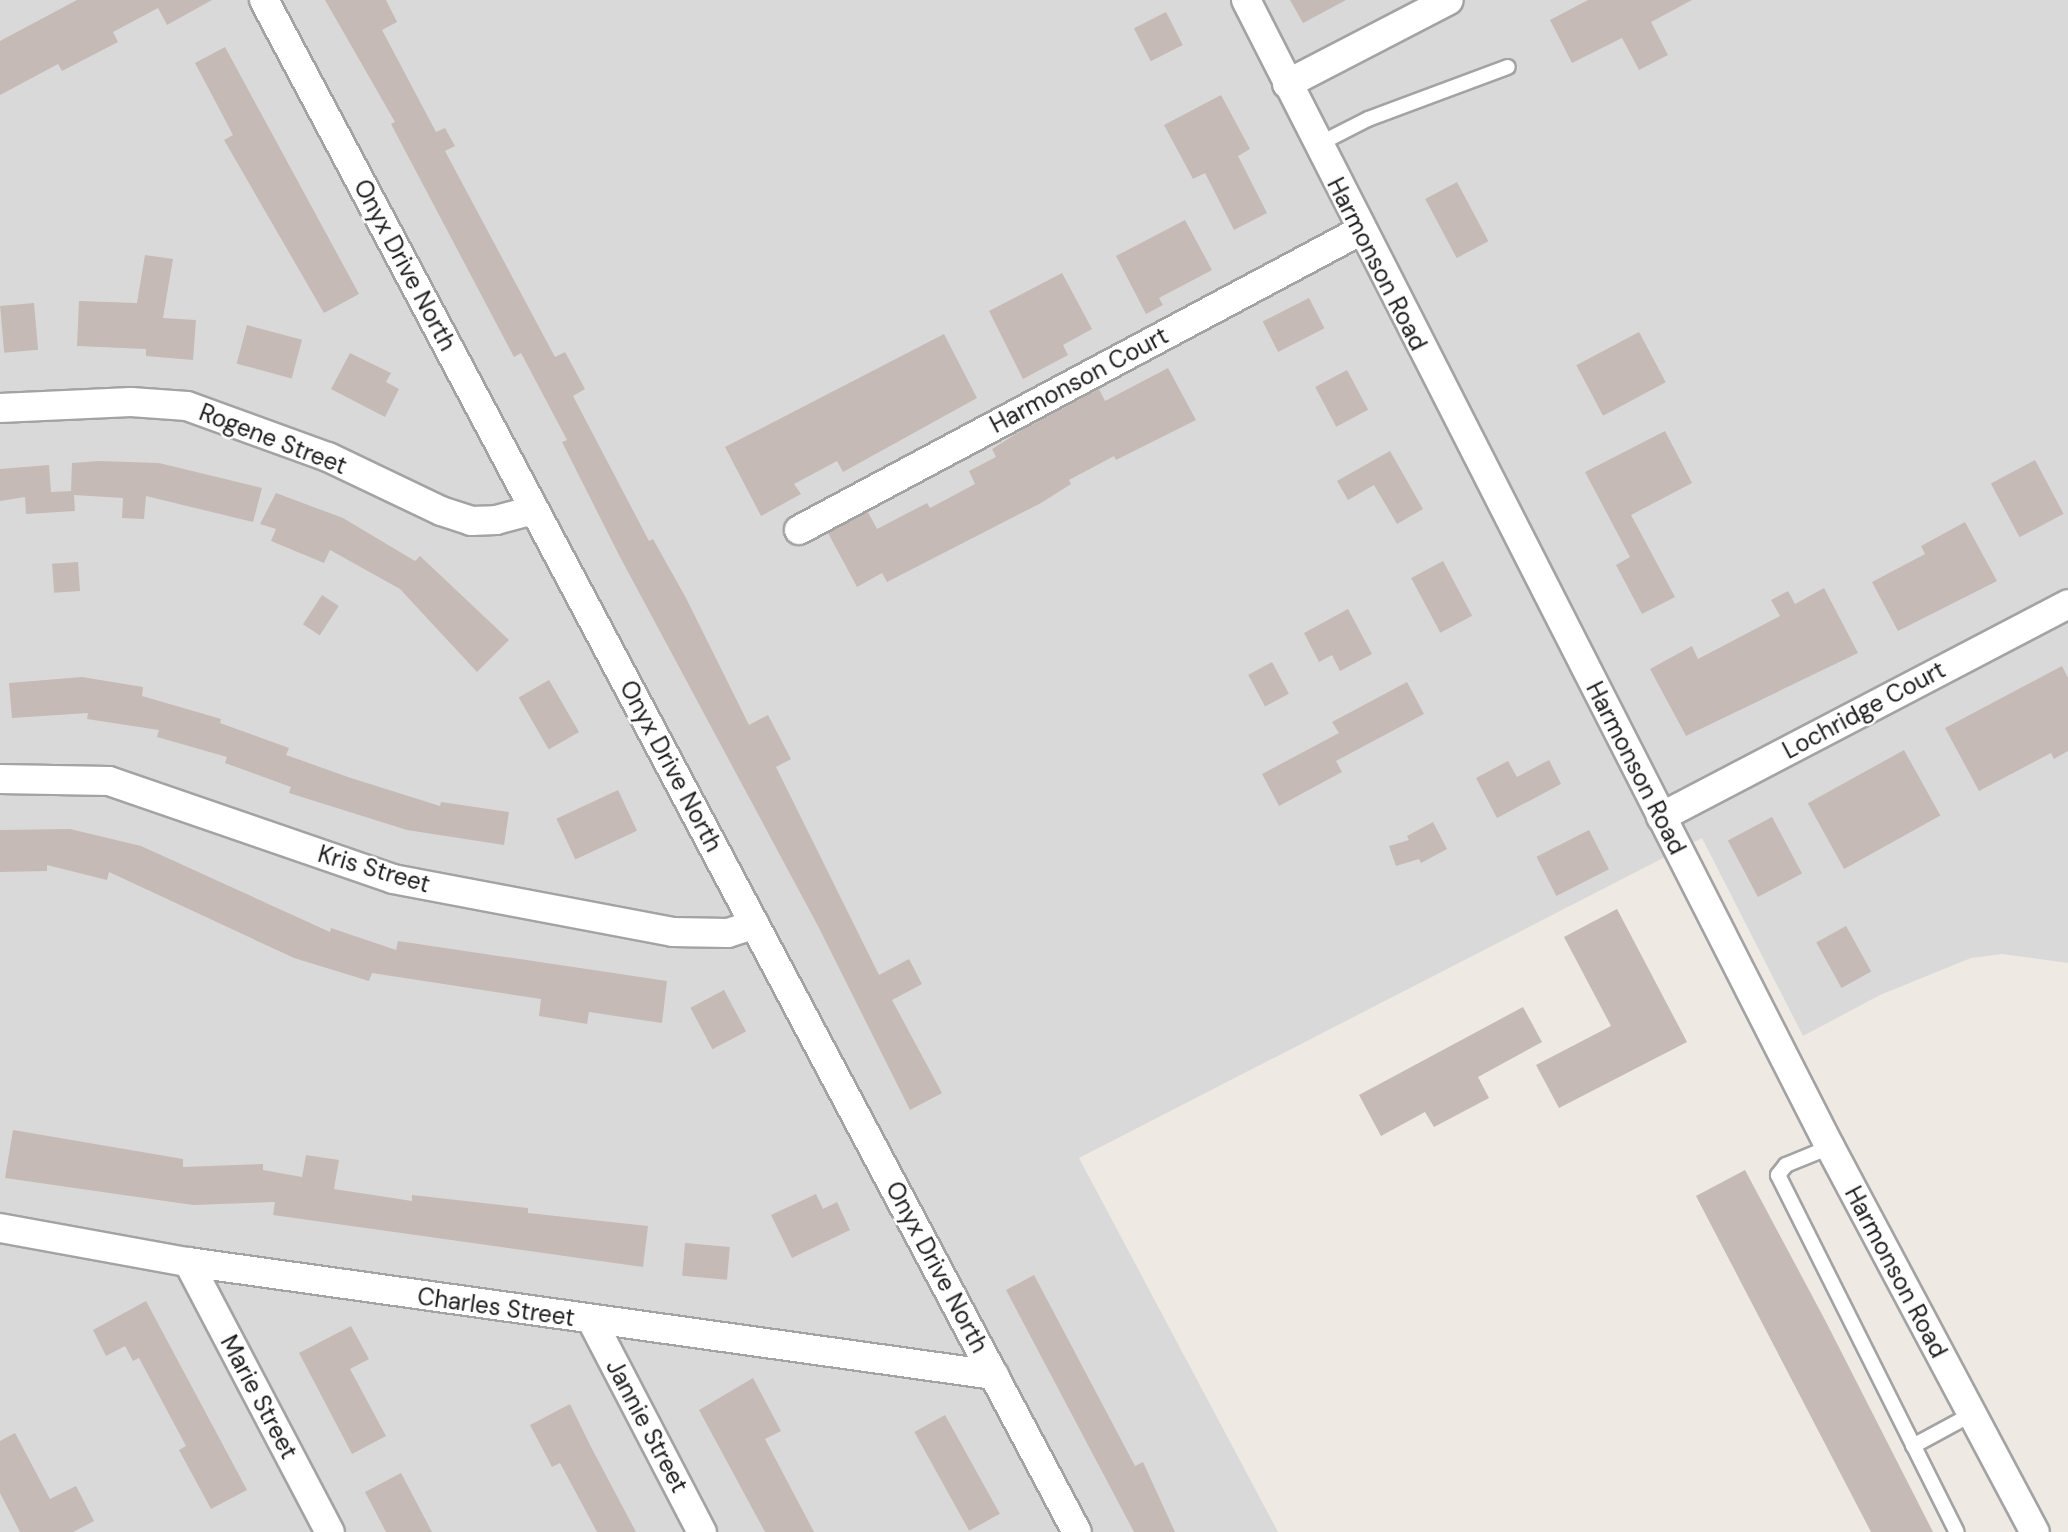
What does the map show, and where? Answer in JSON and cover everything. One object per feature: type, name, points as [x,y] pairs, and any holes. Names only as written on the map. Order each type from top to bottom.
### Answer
[{"type":"street","name":"Onyx Drive North","points":[[264,0],[1077,1532]]},
{"type":"street","name":"Harmonson Road","points":[[1246,0],[1360,231],[1830,1147],[2035,1532]]},
{"type":"street","points":[[1287,84],[1449,0]]},
{"type":"street","name":"Harmonson Court","points":[[799,530],[1360,231]]},
{"type":"street","name":"Rogene Street","points":[[0,408],[131,402],[187,406],[328,457],[461,517],[496,520],[534,510]]},
{"type":"street","name":"Lochridge Court","points":[[1661,817],[2068,604]]},
{"type":"street","name":"Kris Street","points":[[0,779],[109,781],[393,879],[673,932],[728,933],[755,924]]},
{"type":"street","name":"Charles Street","points":[[0,1228],[188,1262],[592,1321],[994,1375]]},
{"type":"street","name":"Marie Street","points":[[188,1262],[330,1532]]},
{"type":"street","name":"Jannie Street","points":[[592,1321],[702,1532]]},
{"type":"lane","points":[[1317,145],[1368,119],[1508,67]]},
{"type":"lane","points":[[1830,1147],[1786,1165],[1778,1175],[1957,1532]]},
{"type":"lane","points":[[1913,1447],[1972,1414]]},
{"type":"shaded area","points":[[0,0],[2068,0],[2068,963],[2002,954],[1971,958],[1880,995],[1803,1036],[1702,838],[1079,1158],[1278,1532],[0,1532]]},
{"type":"building","points":[[77,0],[212,0],[167,25],[158,8],[113,32],[118,42],[62,71],[58,64],[0,95],[0,41]]},
{"type":"building","points":[[325,0],[386,0],[397,22],[382,30],[436,132],[445,128],[455,146],[445,151],[555,357],[565,352],[585,389],[573,396],[649,541],[653,539],[686,598],[749,725],[768,715],[791,759],[776,767],[879,975],[909,959],[922,984],[892,1000],[942,1093],[910,1110],[818,926],[620,557],[562,442],[567,440],[521,353],[514,357],[391,124],[395,122]]},
{"type":"building","points":[[1290,0],[1346,0],[1303,23]]},
{"type":"building","points":[[1588,0],[1692,0],[1651,22],[1668,55],[1639,70],[1622,38],[1572,63],[1550,20]]},
{"type":"building","points":[[1166,12],[1183,45],[1151,61],[1134,28]]},
{"type":"building","points":[[225,47],[359,294],[324,313],[224,140],[233,135],[195,63]]},
{"type":"building","points":[[1221,95],[1250,149],[1238,156],[1267,213],[1234,230],[1205,173],[1193,179],[1164,125]]},
{"type":"building","points":[[1457,182],[1488,241],[1457,258],[1425,199]]},
{"type":"building","points":[[1185,220],[1212,270],[1159,298],[1163,305],[1146,314],[1116,256]]},
{"type":"building","points":[[145,255],[173,259],[163,318],[196,320],[193,360],[146,356],[146,349],[77,346],[79,301],[137,303]]},
{"type":"building","points":[[1062,273],[1092,329],[1063,345],[1068,355],[1023,379],[989,311]]},
{"type":"building","points":[[1309,298],[1324,328],[1278,352],[1263,322]]},
{"type":"building","points":[[34,303],[38,350],[4,353],[0,306]]},
{"type":"building","points":[[247,325],[302,340],[292,378],[237,364]]},
{"type":"building","points":[[1639,332],[1666,382],[1603,416],[1576,365]]},
{"type":"building","points":[[944,334],[977,398],[843,472],[837,461],[794,484],[801,494],[761,516],[725,447]]},
{"type":"building","points":[[350,353],[391,373],[386,382],[399,389],[385,417],[331,389]]},
{"type":"building","points":[[1168,368],[1196,420],[1116,460],[1114,456],[1069,480],[1071,484],[1041,503],[887,582],[882,573],[857,587],[828,533],[868,512],[877,529],[927,503],[930,508],[975,484],[969,471],[996,457],[992,449],[1022,430],[1099,389],[1105,401]]},
{"type":"building","points":[[1347,370],[1368,410],[1336,427],[1315,387]]},
{"type":"building","points":[[1665,431],[1692,483],[1631,515],[1675,597],[1642,614],[1616,565],[1630,557],[1585,472]]},
{"type":"building","points":[[1390,451],[1423,509],[1397,524],[1374,485],[1348,500],[1337,481]]},
{"type":"building","points":[[2035,460],[2064,514],[2019,537],[1991,483]]},
{"type":"building","points":[[72,463],[159,463],[262,488],[253,522],[146,496],[144,519],[122,518],[123,498],[74,495],[75,511],[26,514],[25,497],[0,501],[0,469],[49,465],[51,492],[71,491]]},
{"type":"building","points":[[276,493],[343,518],[415,561],[420,556],[509,640],[477,672],[400,589],[330,550],[324,563],[271,541],[276,529],[260,524]]},
{"type":"building","points":[[1965,522],[1997,581],[1898,631],[1872,582],[1925,554],[1921,546]]},
{"type":"building","points":[[1443,561],[1472,616],[1440,633],[1411,578]]},
{"type":"building","points":[[78,562],[80,591],[54,593],[52,564]]},
{"type":"building","points":[[1824,588],[1858,653],[1686,736],[1650,669],[1692,646],[1698,659],[1780,616],[1771,600],[1788,591],[1795,604]]},
{"type":"building","points":[[322,595],[339,606],[320,635],[303,624]]},
{"type":"building","points":[[1348,609],[1372,654],[1340,671],[1332,655],[1319,662],[1304,633]]},
{"type":"building","points":[[1272,662],[1289,694],[1265,706],[1248,675]]},
{"type":"building","points":[[2062,666],[2068,678],[2068,751],[2054,759],[2051,753],[1979,791],[1945,728]]},
{"type":"building","points":[[82,677],[143,687],[142,696],[221,719],[220,723],[289,748],[286,755],[351,778],[440,806],[441,802],[509,812],[504,845],[407,830],[289,793],[291,787],[225,763],[227,757],[157,737],[159,730],[87,719],[88,713],[12,718],[9,683]]},
{"type":"building","points":[[549,680],[579,732],[549,749],[519,698]]},
{"type":"building","points":[[1407,682],[1424,714],[1336,761],[1342,772],[1279,806],[1262,774],[1339,733],[1332,722]]},
{"type":"building","points":[[1904,750],[1940,816],[1844,869],[1808,803]]},
{"type":"building","points":[[1549,760],[1561,784],[1497,818],[1476,778],[1508,761],[1517,777]]},
{"type":"building","points":[[618,790],[637,831],[575,860],[556,819]]},
{"type":"building","points":[[1772,817],[1802,874],[1758,897],[1728,840]]},
{"type":"building","points":[[1433,822],[1447,849],[1421,863],[1419,859],[1396,866],[1389,846],[1409,840],[1407,836]]},
{"type":"building","points":[[70,829],[141,846],[330,932],[331,928],[396,950],[398,941],[667,981],[662,1023],[589,1012],[587,1024],[539,1016],[541,999],[372,973],[369,981],[294,958],[109,872],[107,880],[47,865],[47,871],[0,872],[0,830]]},
{"type":"building","points":[[1589,830],[1609,869],[1556,896],[1536,857]]},
{"type":"building","points":[[1617,909],[1687,1042],[1559,1108],[1536,1065],[1611,1026],[1564,937]]},
{"type":"building","points":[[1846,926],[1871,971],[1841,988],[1816,942]]},
{"type":"building","points":[[724,990],[746,1031],[713,1049],[690,1008]]},
{"type":"building","points":[[1523,1007],[1542,1042],[1478,1077],[1489,1098],[1434,1127],[1425,1112],[1381,1136],[1359,1095]]},
{"type":"building","points":[[13,1130],[183,1159],[183,1167],[263,1164],[263,1170],[302,1177],[306,1155],[339,1160],[334,1189],[412,1201],[412,1195],[528,1208],[528,1213],[648,1226],[643,1267],[273,1215],[275,1202],[193,1205],[5,1178]]},
{"type":"building","points":[[1745,1170],[1933,1532],[1871,1532],[1696,1196]]},
{"type":"building","points":[[816,1194],[823,1209],[837,1202],[850,1230],[792,1258],[771,1215]]},
{"type":"building","points":[[685,1243],[730,1247],[727,1280],[682,1276]]},
{"type":"building","points":[[1034,1275],[1135,1466],[1143,1462],[1175,1532],[1134,1532],[1006,1290]]},
{"type":"building","points":[[146,1301],[247,1490],[211,1509],[179,1450],[186,1446],[139,1358],[133,1361],[125,1346],[106,1356],[93,1330]]},
{"type":"building","points":[[351,1326],[369,1359],[350,1369],[386,1436],[352,1454],[299,1353]]},
{"type":"building","points":[[753,1378],[781,1431],[765,1439],[814,1532],[765,1532],[699,1410]]},
{"type":"building","points":[[570,1404],[636,1532],[597,1532],[560,1463],[552,1467],[530,1425]]},
{"type":"building","points":[[945,1415],[1000,1514],[969,1531],[914,1432]]},
{"type":"building","points":[[15,1433],[50,1499],[76,1486],[94,1521],[73,1532],[20,1532],[0,1493],[0,1441]]},
{"type":"building","points":[[401,1473],[432,1532],[386,1532],[365,1492]]}]
